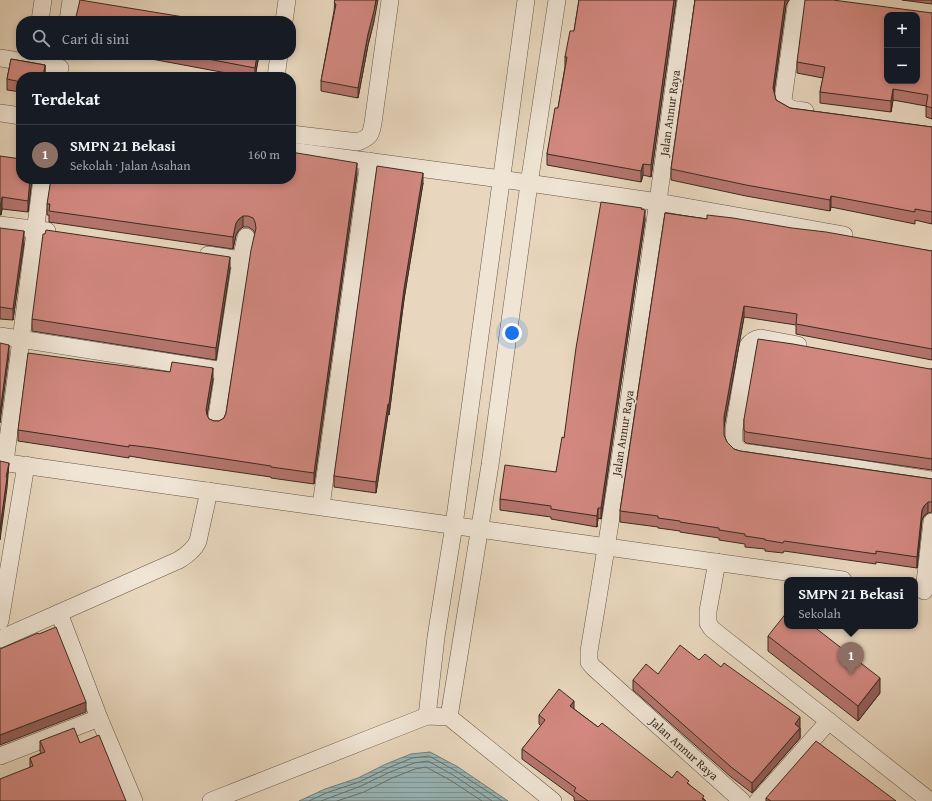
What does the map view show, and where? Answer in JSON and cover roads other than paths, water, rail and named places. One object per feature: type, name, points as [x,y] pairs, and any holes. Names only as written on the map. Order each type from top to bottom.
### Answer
[{"type":"street","points":[[41,16],[43,0]]},
{"type":"street","points":[[70,16],[77,0]]},
{"type":"street","points":[[285,16],[287,0]]},
{"type":"street","points":[[296,135],[358,142],[367,138],[372,132],[390,0]]},
{"type":"street","points":[[427,716],[436,637],[454,525],[526,0]]},
{"type":"street","points":[[449,717],[480,529],[529,184],[557,0]]},
{"type":"street","name":"Jalan Annur Raya","points":[[686,0],[658,202],[606,547],[588,651],[589,662],[593,667],[742,801]]},
{"type":"street","points":[[800,0],[796,6],[782,100],[784,105],[791,109],[823,113]]},
{"type":"street","points":[[0,58],[16,58]]},
{"type":"street","points":[[38,60],[60,66]]},
{"type":"street","points":[[277,72],[278,60]]},
{"type":"street","points":[[0,113],[16,115]]},
{"type":"street","points":[[296,152],[658,202],[862,238]]},
{"type":"street","points":[[320,506],[369,161]]},
{"type":"street","points":[[41,184],[21,339],[2,462],[822,577]]},
{"type":"street","points":[[0,225],[59,233]]},
{"type":"street","points":[[216,424],[241,260],[246,237]]},
{"type":"street","points":[[194,253],[241,260]]},
{"type":"street","points":[[0,336],[224,371]]},
{"type":"street","points":[[815,348],[760,338],[750,342],[748,346],[734,428],[734,446],[741,452],[932,480]]},
{"type":"street","points":[[0,621],[26,465]]},
{"type":"street","points":[[0,639],[179,560],[188,554],[196,548],[209,491]]},
{"type":"street","points":[[924,591],[932,522]]},
{"type":"street","points":[[718,562],[708,611],[708,623],[712,629],[930,801]]},
{"type":"street","points":[[59,613],[99,718],[134,801]]},
{"type":"street","points":[[211,801],[427,716],[449,717],[553,801]]},
{"type":"street","points":[[0,756],[99,718]]},
{"type":"street","points":[[758,801],[829,721]]},
{"type":"water","points":[[430,752],[458,767],[508,801],[299,801],[325,789],[358,778],[386,764],[411,754]]},
{"type":"place","name":"SMPN 21 Bekasi","points":[[851,675]]}]
